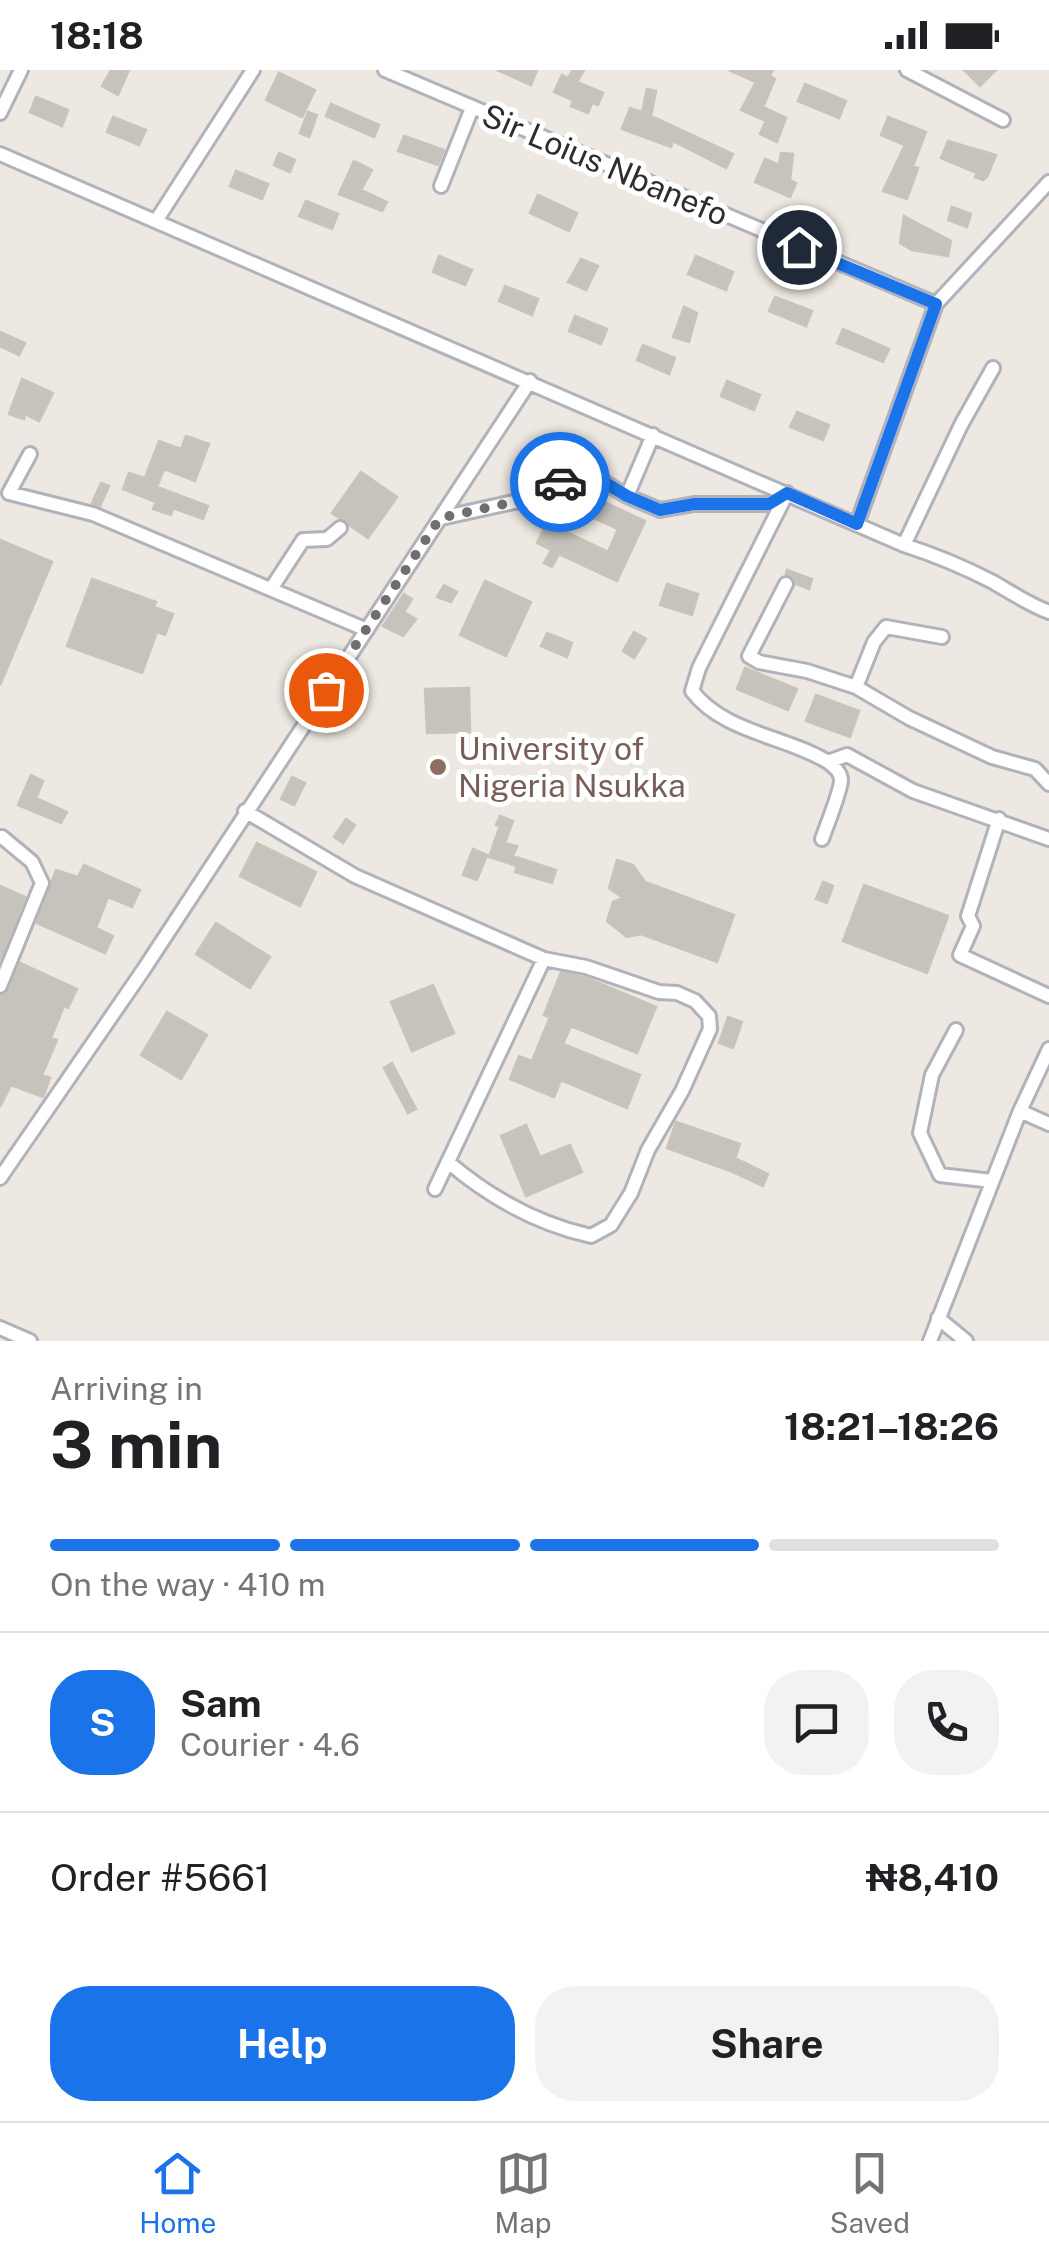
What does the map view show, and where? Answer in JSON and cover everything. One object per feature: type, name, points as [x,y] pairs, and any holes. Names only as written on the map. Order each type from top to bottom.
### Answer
[{"type":"street","points":[[0,113],[21,70]]},
{"type":"street","points":[[156,221],[253,70]]},
{"type":"street","name":"Sir Loius Nbanefo","points":[[386,70],[936,304]]},
{"type":"street","points":[[906,70],[1003,120]]},
{"type":"street","points":[[441,186],[472,108]]},
{"type":"street","points":[[1,156],[530,380],[904,545],[940,557],[1049,612]]},
{"type":"street","points":[[857,524],[936,304],[1049,182]]},
{"type":"street","points":[[904,545],[993,368]]},
{"type":"street","points":[[0,1178],[144,970],[530,380]]},
{"type":"street","points":[[627,496],[653,434]]},
{"type":"street","points":[[30,454],[4,491],[93,514],[366,630]]},
{"type":"street","points":[[440,518],[532,498],[569,476],[594,476],[660,510],[694,504],[769,504],[787,493]]},
{"type":"street","points":[[787,493],[698,668],[692,691],[701,703],[752,732],[828,762],[839,771],[842,782],[822,839]]},
{"type":"street","points":[[271,589],[303,540],[327,540],[340,528]]},
{"type":"street","points":[[786,584],[748,656],[856,688],[992,756],[1035,770],[1049,784]]},
{"type":"street","points":[[856,688],[874,642],[886,626],[942,637]]},
{"type":"street","points":[[828,762],[846,755],[913,791],[1049,839]]},
{"type":"street","points":[[246,811],[355,876],[544,960],[586,967],[694,1001],[709,1016],[710,1029],[682,1090],[664,1118],[631,1193],[612,1225],[591,1236],[561,1230],[479,1188],[448,1162]]},
{"type":"street","points":[[999,820],[968,916],[973,926],[960,954],[1049,996]]},
{"type":"street","points":[[0,986],[42,883],[32,862],[2,836]]},
{"type":"street","points":[[435,1189],[544,960]]},
{"type":"street","points":[[956,1030],[932,1075],[920,1133],[940,1174],[992,1181]]},
{"type":"street","points":[[930,1341],[1020,1111],[1049,1049]]},
{"type":"street","points":[[1020,1111],[1049,1124]]},
{"type":"street","points":[[938,1318],[966,1341]]},
{"type":"street","points":[[0,1328],[30,1341]]},
{"type":"building","points":[[111,70],[129,70],[118,95],[102,86]]},
{"type":"building","points":[[497,70],[537,70],[531,85]]},
{"type":"building","points":[[573,70],[584,70],[577,82],[603,93],[598,105],[592,103],[588,113],[571,106],[573,100],[554,92],[562,75],[568,78]]},
{"type":"building","points":[[729,70],[773,70],[770,76],[775,79],[763,107],[786,118],[777,142],[760,134],[766,121],[741,110],[756,82]]},
{"type":"building","points":[[964,70],[996,70],[980,86]]},
{"type":"building","points":[[279,73],[315,90],[302,117],[266,100]]},
{"type":"building","points":[[805,84],[846,101],[839,118],[798,101]]},
{"type":"building","points":[[647,89],[656,91],[651,116],[733,154],[726,168],[673,141],[671,147],[622,129],[630,108],[642,112]]},
{"type":"building","points":[[36,97],[68,110],[62,126],[30,112]]},
{"type":"building","points":[[331,104],[379,125],[374,137],[326,116]]},
{"type":"building","points":[[308,112],[317,115],[309,137],[300,133]]},
{"type":"building","points":[[113,117],[146,130],[139,145],[107,132]]},
{"type":"building","points":[[888,117],[926,132],[913,166],[918,168],[907,199],[883,191],[905,145],[881,135]]},
{"type":"building","points":[[404,136],[444,150],[438,165],[398,151]]},
{"type":"building","points":[[948,141],[996,155],[987,177],[975,177],[977,173],[941,158]]},
{"type":"building","points":[[279,153],[295,160],[290,172],[274,165]]},
{"type":"building","points":[[781,153],[793,154],[790,180],[796,183],[790,197],[755,182],[765,159],[779,165]]},
{"type":"building","points":[[354,161],[372,170],[361,190],[387,202],[382,211],[339,194]]},
{"type":"building","points":[[236,171],[268,184],[262,199],[230,186]]},
{"type":"building","points":[[538,195],[577,213],[569,231],[530,213]]},
{"type":"building","points":[[306,201],[338,214],[332,229],[299,216]]},
{"type":"building","points":[[952,207],[971,214],[967,227],[948,220]]},
{"type":"building","points":[[904,216],[951,241],[948,256],[912,250],[900,243]]},
{"type":"building","points":[[439,256],[472,270],[465,285],[433,272]]},
{"type":"building","points":[[696,256],[733,272],[726,290],[688,274]]},
{"type":"building","points":[[581,259],[598,266],[586,290],[568,282]]},
{"type":"building","points":[[505,286],[538,299],[532,315],[499,301]]},
{"type":"building","points":[[775,297],[812,311],[806,326],[769,311]]},
{"type":"building","points":[[684,307],[697,313],[689,342],[673,337]]},
{"type":"building","points":[[575,316],[607,329],[601,344],[569,331]]},
{"type":"building","points":[[843,329],[889,349],[883,362],[837,343]]},
{"type":"building","points":[[0,332],[25,343],[19,355],[0,346]]},
{"type":"building","points":[[643,345],[675,358],[669,374],[637,360]]},
{"type":"building","points":[[22,379],[53,393],[39,421],[25,414],[24,419],[9,414]]},
{"type":"building","points":[[727,381],[760,395],[754,410],[721,396]]},
{"type":"building","points":[[797,412],[829,425],[823,440],[790,427]]},
{"type":"building","points":[[186,436],[209,444],[195,481],[164,469],[157,487],[208,506],[203,519],[173,508],[171,515],[153,509],[156,502],[123,489],[129,473],[145,478],[159,441],[181,449]]},
{"type":"building","points":[[361,472],[397,497],[368,538],[332,513]]},
{"type":"building","points":[[101,483],[109,486],[100,506],[92,503]]},
{"type":"building","points":[[572,487],[645,521],[617,581],[559,554],[552,567],[544,563],[551,550],[537,543],[561,493]],"holes":[[[574,509],[618,529],[608,552],[564,531]]]},
{"type":"building","points":[[0,540],[52,562],[0,685]]},
{"type":"building","points":[[787,570],[812,579],[809,589],[796,584],[786,574]]},
{"type":"building","points":[[92,579],[156,602],[154,607],[173,614],[165,635],[157,632],[142,673],[67,646]]},
{"type":"building","points":[[485,581],[531,602],[506,656],[460,635]]},
{"type":"building","points":[[667,584],[698,594],[692,615],[660,605]]},
{"type":"building","points":[[444,585],[457,592],[451,602],[437,597]]},
{"type":"building","points":[[404,594],[412,599],[404,612],[416,619],[403,636],[383,626]]},
{"type":"building","points":[[634,632],[646,639],[634,658],[623,651]]},
{"type":"building","points":[[547,633],[572,643],[567,657],[541,646]]},
{"type":"building","points":[[745,668],[797,689],[788,710],[737,689]]},
{"type":"building","points":[[469,688],[470,732],[427,733],[425,689]]},
{"type":"building","points":[[816,695],[859,711],[850,737],[806,721]]},
{"type":"building","points":[[31,775],[43,781],[36,798],[67,812],[61,823],[18,805]]},
{"type":"building","points":[[292,777],[305,783],[294,805],[281,799]]},
{"type":"building","points":[[500,816],[513,821],[505,843],[517,846],[513,856],[556,870],[552,883],[515,872],[517,866],[489,857]]},
{"type":"building","points":[[346,819],[355,825],[343,843],[334,837]]},
{"type":"building","points":[[257,843],[316,872],[300,906],[240,876]]},
{"type":"building","points":[[473,849],[487,855],[477,880],[463,875]]},
{"type":"building","points":[[617,860],[633,865],[645,882],[734,915],[717,962],[641,934],[627,937],[607,921],[613,902],[623,898],[609,888]]},
{"type":"building","points":[[84,865],[140,890],[132,907],[108,897],[96,928],[113,936],[105,953],[37,923],[56,870],[78,877]]},
{"type":"building","points":[[823,882],[833,886],[827,903],[816,899]]},
{"type":"building","points":[[864,885],[948,916],[927,973],[843,941]]},
{"type":"building","points":[[0,886],[25,897],[0,960]]},
{"type":"building","points":[[216,923],[270,957],[250,988],[196,954]]},
{"type":"building","points":[[20,963],[77,989],[68,1008],[64,1006],[51,1038],[57,1040],[42,1075],[50,1078],[43,1097],[11,1085],[0,1107],[0,996],[9,991]]},
{"type":"building","points":[[561,972],[587,978],[656,1007],[637,1053],[571,1026],[563,1044],[640,1075],[627,1108],[561,1080],[554,1097],[510,1079],[519,1056],[532,1061],[550,1017],[544,1015]]},
{"type":"building","points":[[433,985],[454,1033],[412,1051],[391,1002]]},
{"type":"building","points":[[167,1012],[207,1035],[181,1079],[141,1055]]},
{"type":"building","points":[[728,1017],[742,1022],[733,1048],[719,1043]]},
{"type":"building","points":[[392,1063],[416,1109],[408,1113],[384,1068]]},
{"type":"building","points":[[676,1122],[740,1144],[735,1158],[768,1174],[763,1186],[667,1148]]},
{"type":"building","points":[[526,1125],[540,1157],[570,1145],[582,1172],[526,1196],[501,1136]]},
{"type":"way so far","points":[[326,690],[440,518],[532,498],[560,482]]},
{"type":"place","name":"University of Nigeria Nsukka","points":[[438,767]]},
{"type":"route","points":[[560,482],[569,476],[594,476],[660,510],[694,504],[769,504],[787,493],[857,524],[936,304],[799,247]]}]
